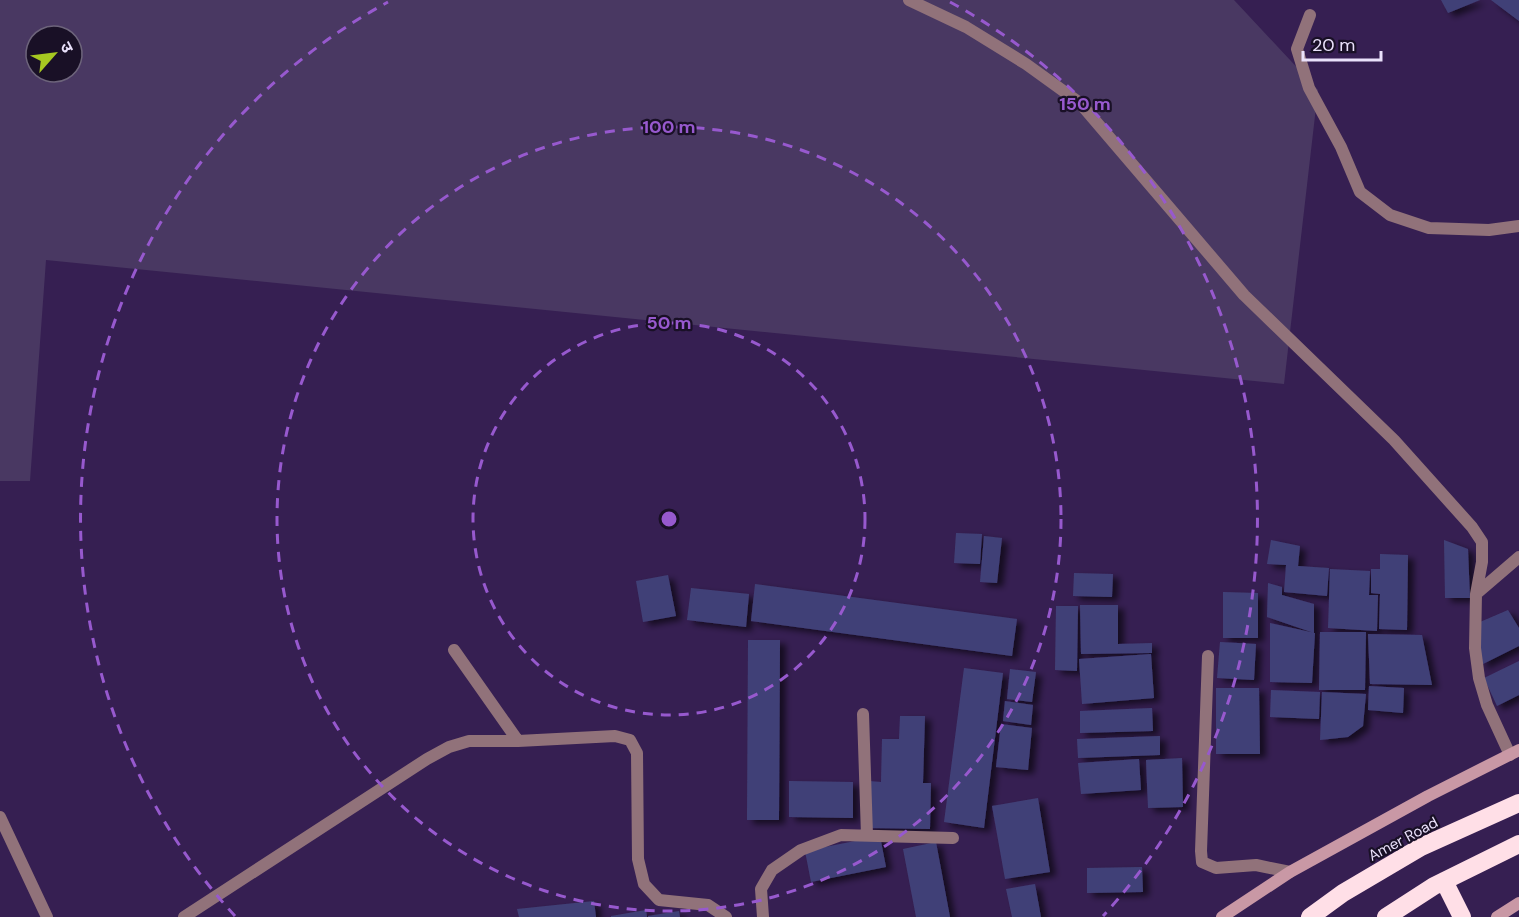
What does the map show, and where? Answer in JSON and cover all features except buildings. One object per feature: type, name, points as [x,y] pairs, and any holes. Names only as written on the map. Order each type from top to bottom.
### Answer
[{"type":"highway","name":"Amer Road","points":[[1310,917],[1343,893],[1421,847],[1519,802]]},
{"type":"highway","points":[[1386,917],[1444,881],[1519,844]]},
{"type":"highway","points":[[1444,881],[1462,917]]},
{"type":"street","points":[[909,0],[966,27],[1026,64],[1080,102],[1244,295],[1394,440],[1473,527],[1482,542],[1482,562],[1476,594],[1475,648],[1479,678],[1487,705],[1514,752],[1428,796],[1290,872],[1222,917]]},
{"type":"street","points":[[1310,15],[1297,49],[1309,88],[1341,147],[1360,192],[1390,215],[1429,228],[1489,230],[1519,226]]},
{"type":"street","points":[[1476,594],[1519,557]]},
{"type":"street","points":[[454,650],[518,741]]},
{"type":"street","points":[[1208,656],[1202,862],[1216,868],[1256,865],[1290,872]]},
{"type":"street","points":[[863,714],[867,835]]},
{"type":"street","points":[[184,917],[449,747],[469,741],[615,736],[630,740],[637,753],[638,859],[644,884],[659,900],[708,905],[726,917]]},
{"type":"street","points":[[0,818],[47,917]]},
{"type":"street","points":[[763,917],[761,890],[772,870],[801,850],[841,835],[953,838]]},
{"type":"street","points":[[1497,917],[1518,905]]},
{"type":"shaded area","points":[[0,0],[1234,0],[1318,90],[1284,384],[46,260],[30,481],[0,481]]}]
